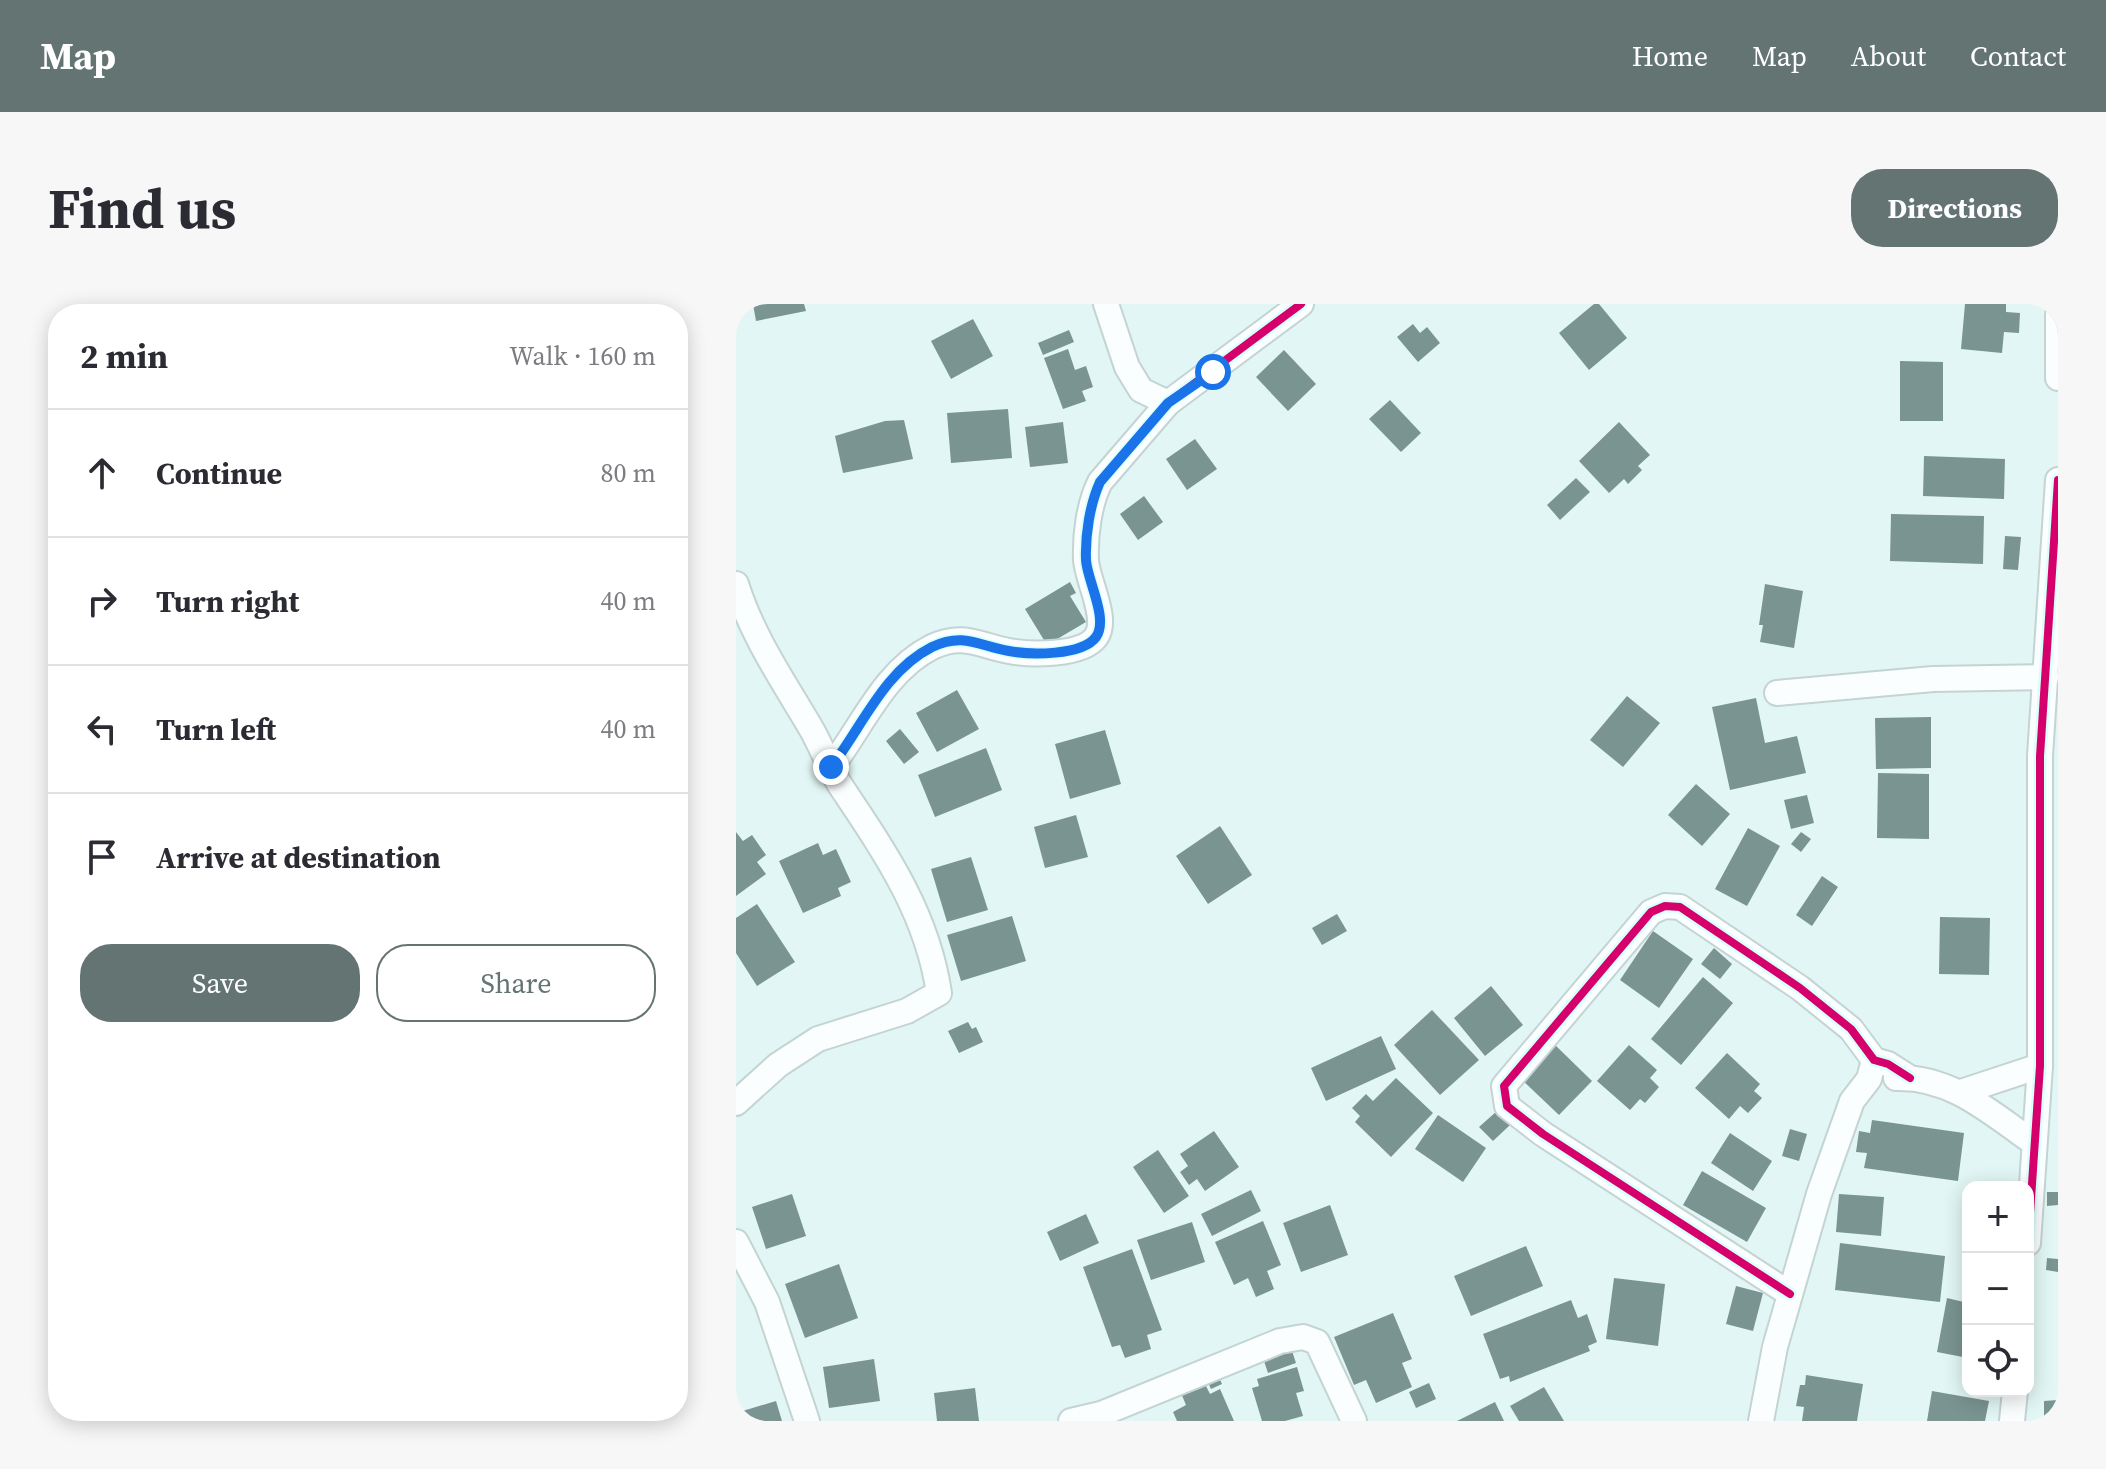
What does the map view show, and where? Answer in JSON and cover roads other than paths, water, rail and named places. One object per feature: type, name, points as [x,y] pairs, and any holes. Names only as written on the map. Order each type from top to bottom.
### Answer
[{"type":"street","points":[[1106,304],[1127,367],[1141,390],[1168,403]]},
{"type":"street","points":[[831,767],[897,671],[934,646],[977,640],[1009,651],[1056,653],[1083,646],[1096,637],[1101,625],[1086,561],[1094,495],[1100,482],[1168,403],[1301,304]]},
{"type":"street","points":[[2058,314],[2058,378]]},
{"type":"street","points":[[2032,1181],[2040,1066],[2040,756],[2058,480]]},
{"type":"street","points":[[736,584],[743,608],[767,659],[908,892],[935,969],[939,993],[907,1011],[818,1039],[778,1065],[736,1103]]},
{"type":"street","points":[[1777,693],[1933,679],[2046,677]]},
{"type":"street","points":[[1790,1294],[1543,1134],[1507,1106],[1504,1086],[1651,912],[1665,906],[1680,907],[1800,988],[1851,1029],[1872,1069],[1961,1092],[2034,1143]]},
{"type":"street","points":[[1961,1092],[2040,1066]]},
{"type":"street","points":[[1761,1421],[1775,1347],[1819,1194],[1852,1101],[1872,1069]]},
{"type":"street","points":[[736,1242],[767,1302],[807,1421]]},
{"type":"street","points":[[1071,1421],[1101,1414],[1280,1341],[1303,1337],[1317,1342],[1354,1421]]},
{"type":"street","points":[[2012,1421],[2014,1397]]}]
